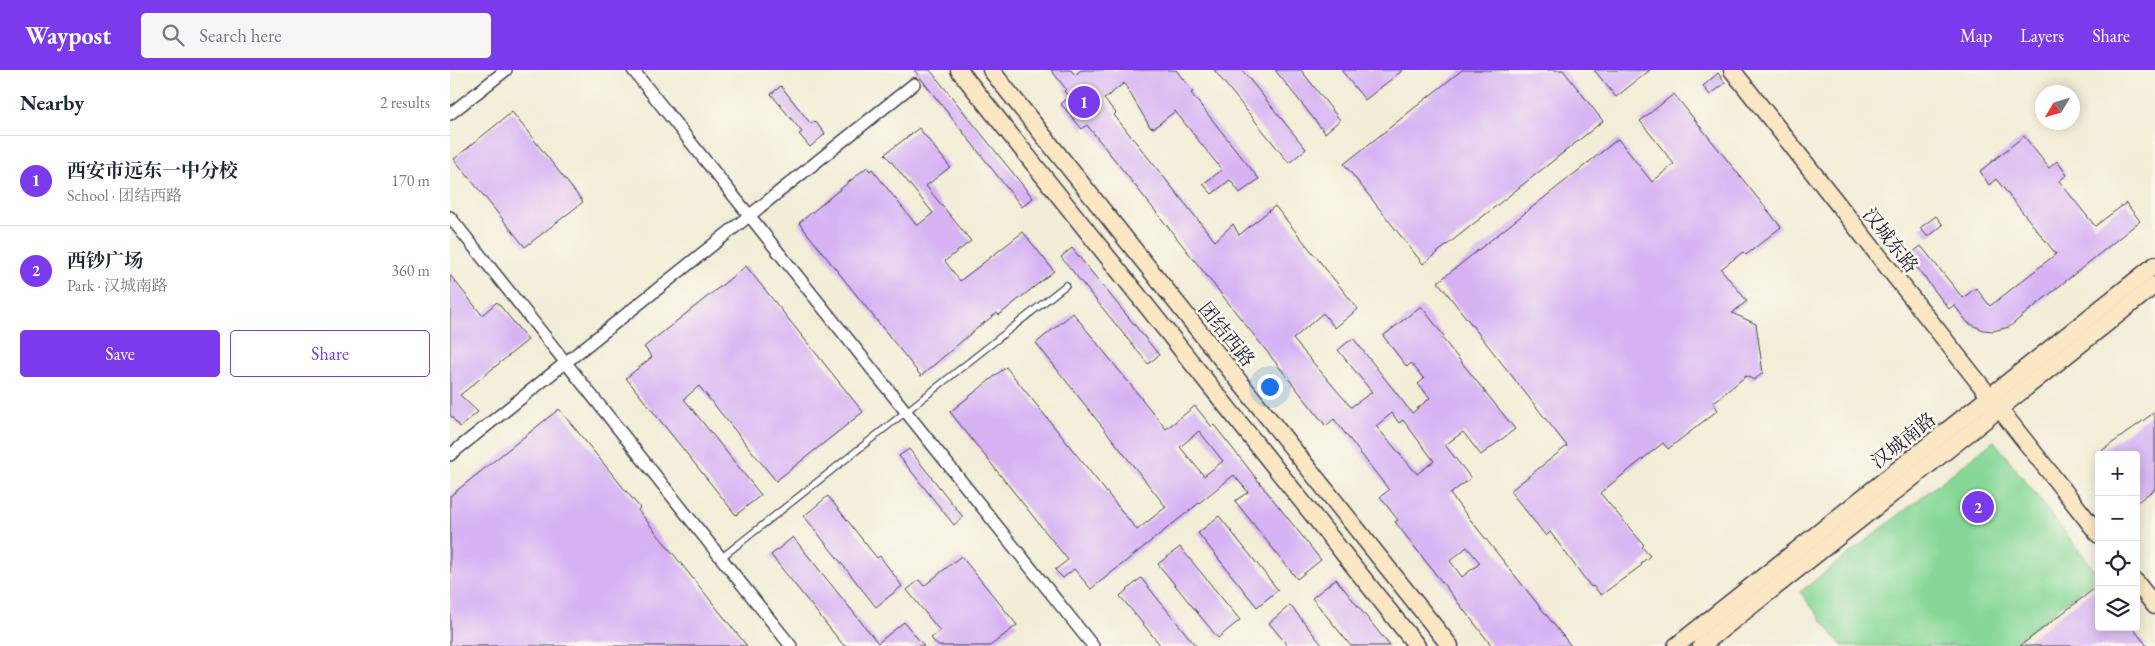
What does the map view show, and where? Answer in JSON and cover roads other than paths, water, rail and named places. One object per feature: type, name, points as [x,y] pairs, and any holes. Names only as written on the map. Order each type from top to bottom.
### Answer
[{"type":"street","points":[[450,114],[506,70]]},
{"type":"street","points":[[633,70],[748,217],[1093,646]]},
{"type":"street","points":[[959,70],[1417,646]]},
{"type":"street","name":"团结西路","points":[[991,70],[1450,646]]},
{"type":"street","name":"汉城东路","points":[[1732,70],[2095,530]]},
{"type":"street","points":[[450,455],[914,84]]},
{"type":"street","points":[[450,217],[792,646]]},
{"type":"street","name":"汉城南路","points":[[1701,646],[1994,404],[2155,265]]},
{"type":"street","name":"汉城南路","points":[[1676,646],[1994,404],[2011,398],[2155,285]]},
{"type":"street","points":[[2139,586],[2155,606]]},
{"type":"lane","points":[[721,558],[1066,284]]},
{"type":"place","name":"西安市远东一中分校","points":[[1084,102]]},
{"type":"place","name":"西钞广场","points":[[1978,507]]}]
